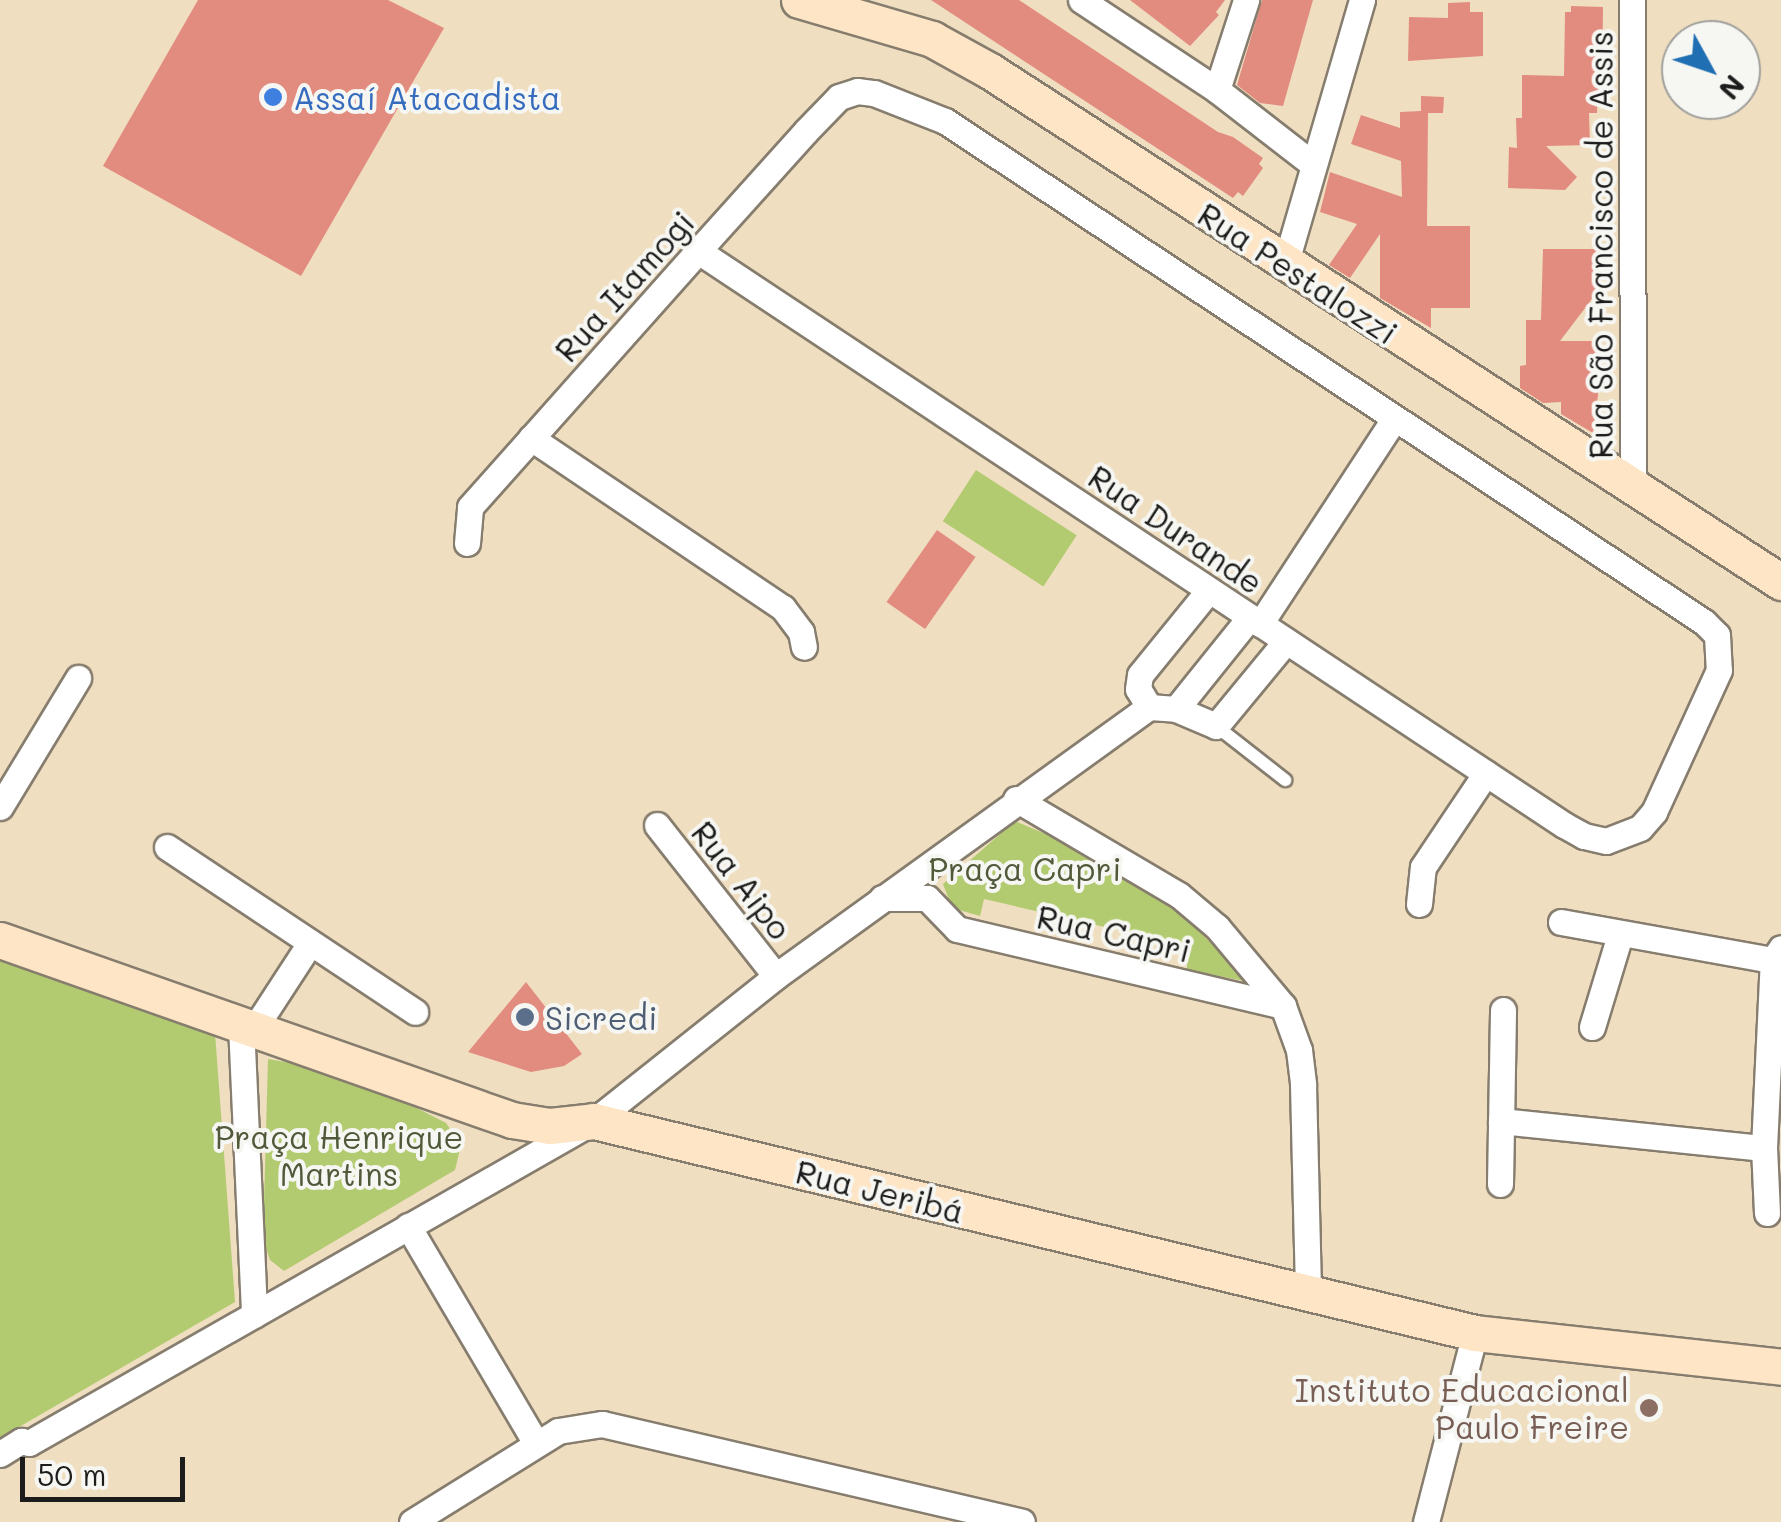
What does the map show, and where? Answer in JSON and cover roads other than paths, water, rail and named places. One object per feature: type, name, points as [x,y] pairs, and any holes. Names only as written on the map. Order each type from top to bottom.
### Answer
[{"type":"street","name":"Rua Pestalozzi","points":[[799,0],[932,39],[990,71],[1781,582]]},
{"type":"street","points":[[1081,0],[1217,90],[1312,162]]},
{"type":"street","points":[[1217,90],[1246,0]]},
{"type":"street","points":[[1285,265],[1362,0]]},
{"type":"street","name":"Rua São Francisco de Assis","points":[[1632,0],[1634,490]]},
{"type":"street","name":"Rua Itamogi","points":[[467,542],[470,507],[839,96],[857,91],[910,104],[945,121],[1395,418]]},
{"type":"street","name":"Rua Durande","points":[[698,251],[1584,836],[1606,841],[1624,836],[1654,812],[1719,670],[1717,636],[1704,622],[1395,418]]},
{"type":"street","points":[[1176,709],[1255,620],[1395,418]]},
{"type":"street","points":[[531,438],[783,608],[801,632],[804,647]]},
{"type":"street","points":[[1142,713],[1140,675],[1210,590]]},
{"type":"street","points":[[0,1470],[20,1458],[28,1444],[594,1120],[776,976],[1142,713],[1176,709],[1216,726],[1286,641]]},
{"type":"street","points":[[0,806],[78,678]]},
{"type":"street","points":[[1419,904],[1424,868],[1486,773]]},
{"type":"street","name":"Rua Capri","points":[[1016,800],[1179,895],[1228,939],[1283,1006],[1299,1050],[1303,1085],[1308,1296]]},
{"type":"street","name":"Rua Aipo","points":[[657,824],[776,976]]},
{"type":"street","points":[[166,847],[414,1012]]},
{"type":"street","name":"Rua Capri","points":[[882,898],[927,898],[957,929],[1283,1006]]},
{"type":"street","points":[[1561,922],[1620,934],[1777,954],[1764,1148],[1767,1213]]},
{"type":"street","points":[[1592,1027],[1620,934]]},
{"type":"street","name":"Rua Jeribá","points":[[0,940],[512,1120],[550,1126],[594,1120],[1308,1296],[1474,1333],[1781,1367]]},
{"type":"street","points":[[254,1315],[248,1027],[310,943]]},
{"type":"street","points":[[1500,1184],[1503,1010]]},
{"type":"street","points":[[1501,1121],[1764,1148]]},
{"type":"street","points":[[408,1226],[536,1443]]},
{"type":"street","points":[[1426,1522],[1474,1333]]},
{"type":"street","points":[[412,1522],[558,1431],[602,1424],[1022,1522]]},
{"type":"street","points":[[0,1454],[21,1441],[28,1444]]},
{"type":"lane","points":[[1216,726],[1285,780]]},
{"type":"place","name":"Assaí Atacadista","points":[[273,97]]},
{"type":"place","name":"Sicredi","points":[[525,1017]]},
{"type":"place","name":"Instituto Educacional Paulo Freire","points":[[1649,1408]]},
{"type":"park label","name":"Praça Capri","points":[[1025,868]]},
{"type":"park label","name":"Praça Henrique Martins","points":[[339,1156]]}]
